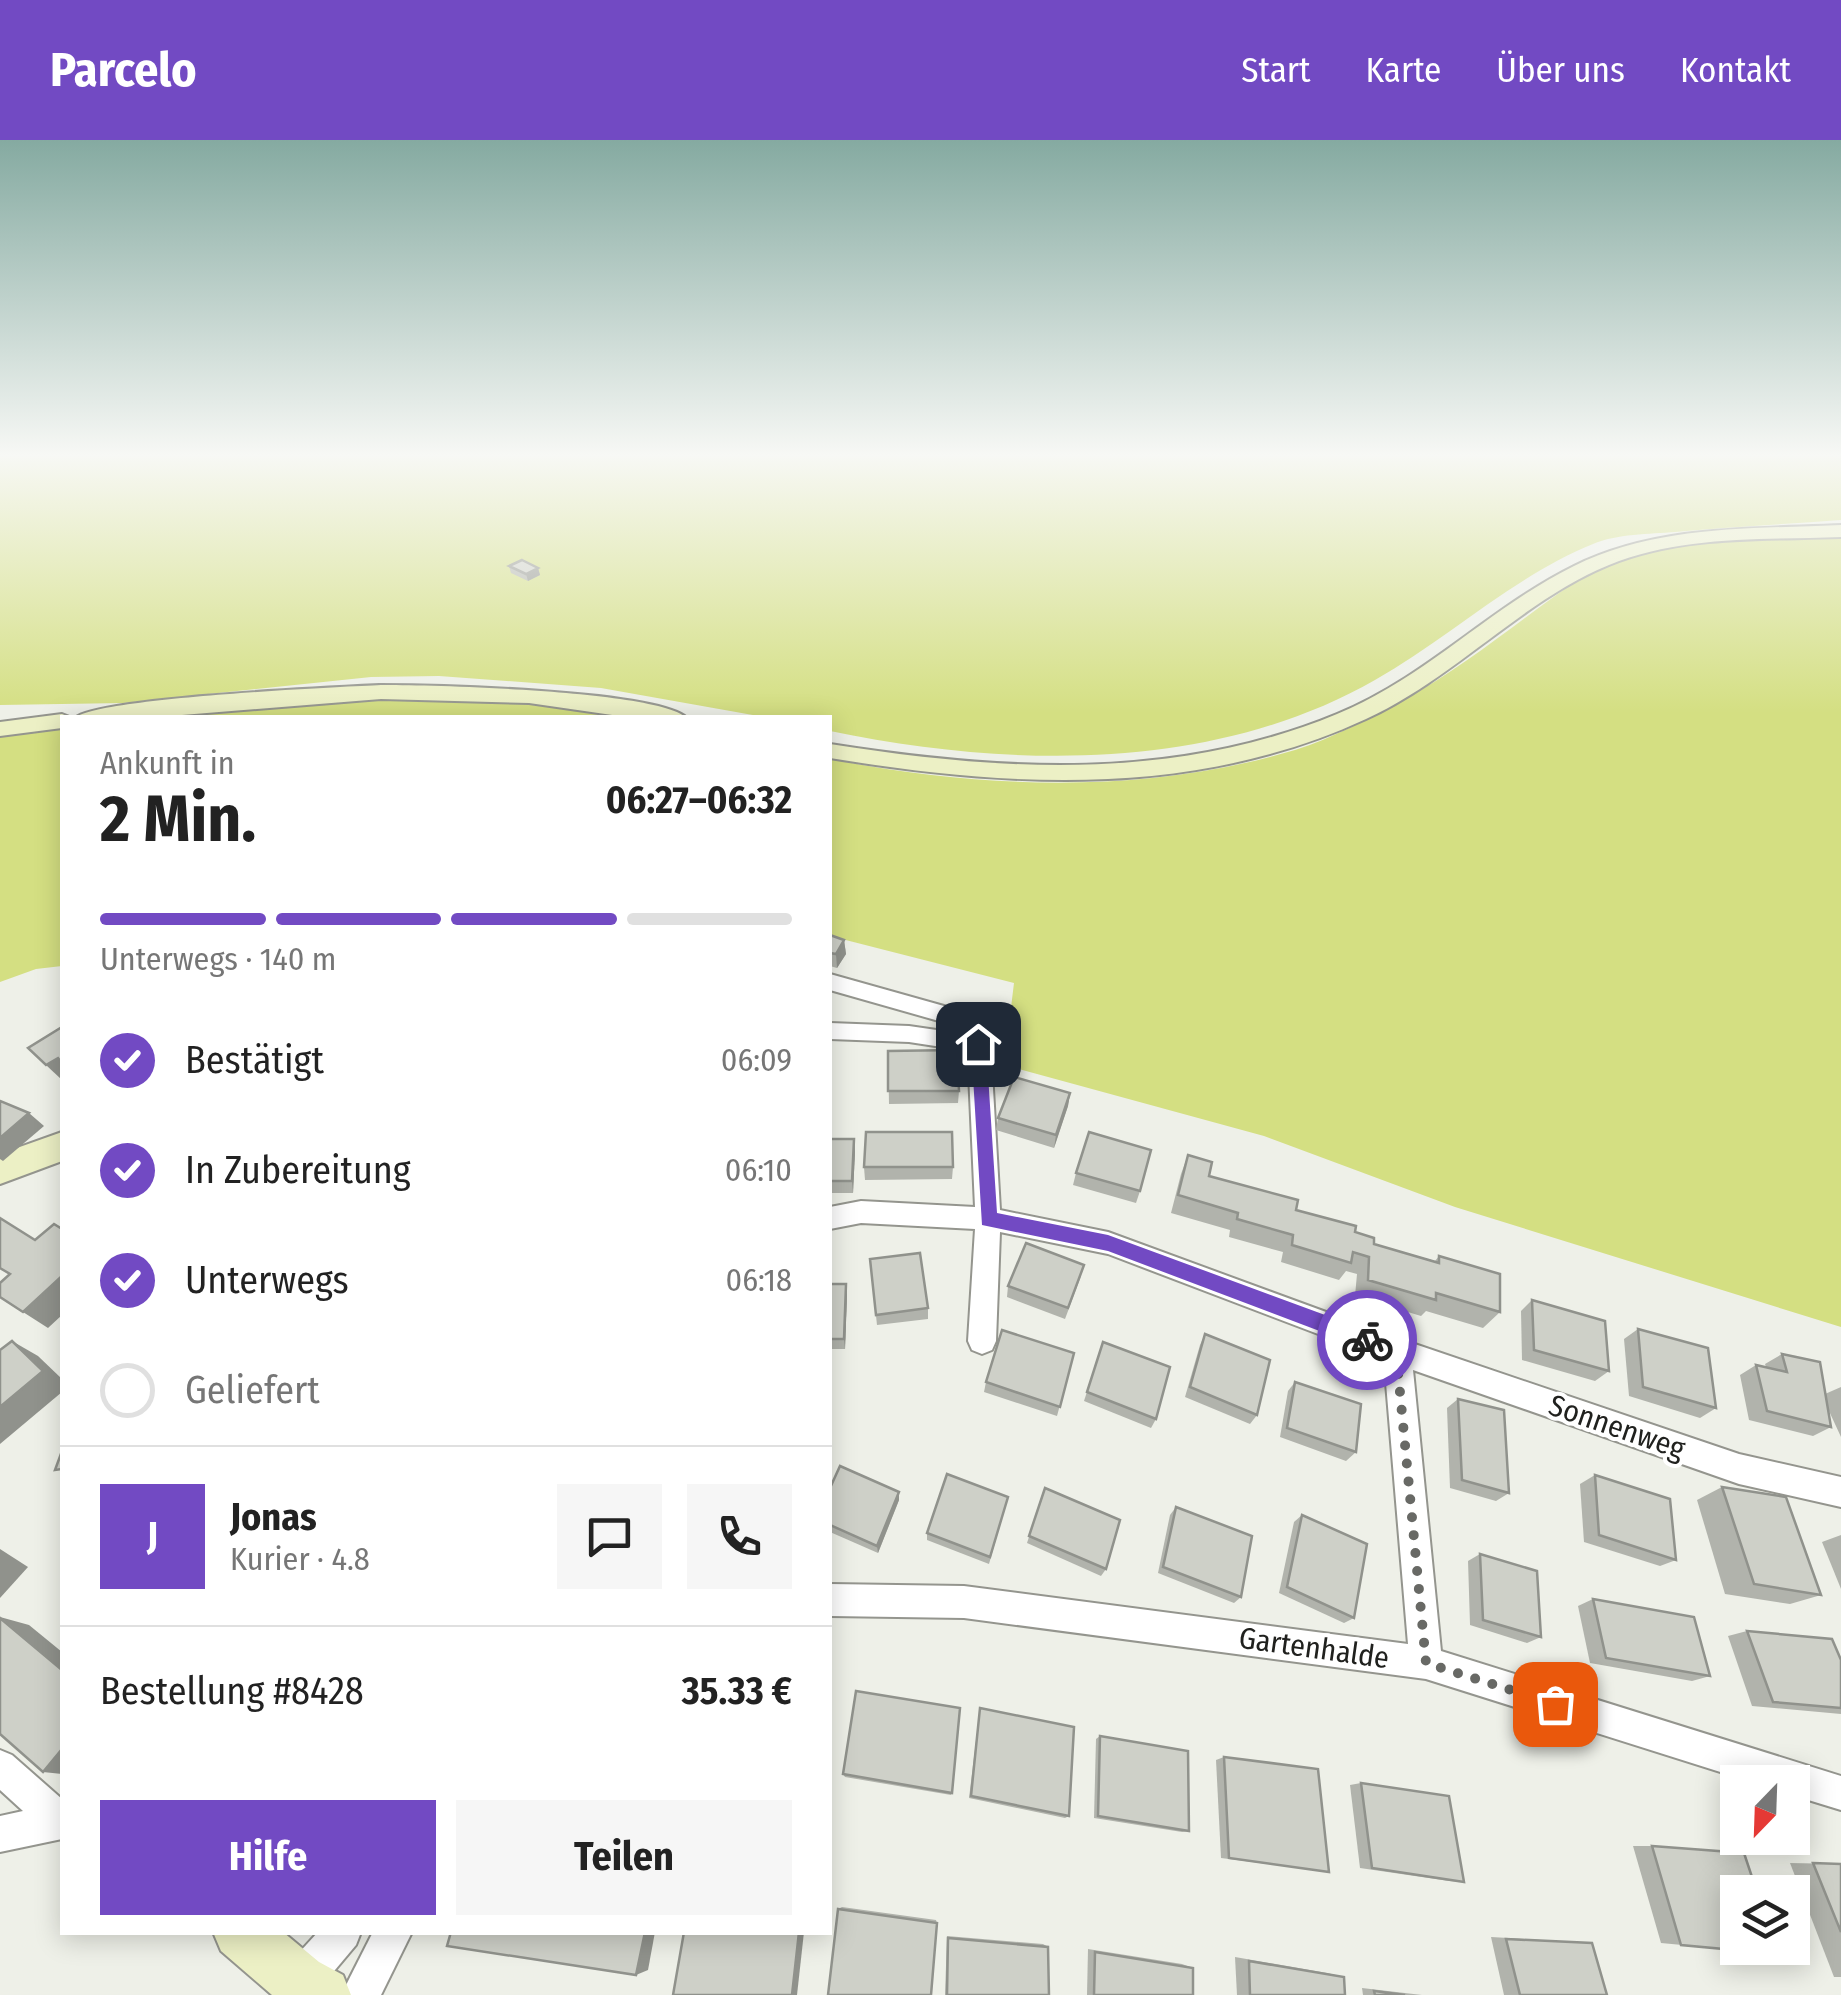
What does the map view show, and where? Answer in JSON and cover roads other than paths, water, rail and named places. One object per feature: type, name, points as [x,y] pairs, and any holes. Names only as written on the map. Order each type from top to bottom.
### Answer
[{"type":"street","points":[[832,751],[968,772],[1038,776],[1097,775],[1230,757],[1287,742],[1392,697],[1431,674],[1516,612],[1600,561],[1690,540]]},
{"type":"street","points":[[113,715],[241,700],[422,691],[565,699],[658,715]]},
{"type":"street","points":[[0,729],[60,721]]},
{"type":"street","points":[[832,983],[975,1024],[983,1041],[988,1220],[982,1341]]},
{"type":"street","points":[[832,1031],[983,1041]]},
{"type":"street","points":[[0,1170],[60,1147]]},
{"type":"street","name":"Sonnenweg","points":[[832,1218],[861,1212],[988,1220],[1108,1243],[1396,1351],[1739,1469],[1841,1492]]},
{"type":"street","points":[[1396,1351],[1426,1663]]},
{"type":"street","name":"Gartenhalde","points":[[832,1600],[964,1602],[1426,1663],[1841,1793]]},
{"type":"street","points":[[0,1767],[60,1819]]},
{"type":"street","points":[[0,1834],[60,1820]]},
{"type":"street","points":[[243,1935],[305,1991],[341,1935]]},
{"type":"street","points":[[360,1995],[392,1935]]}]
